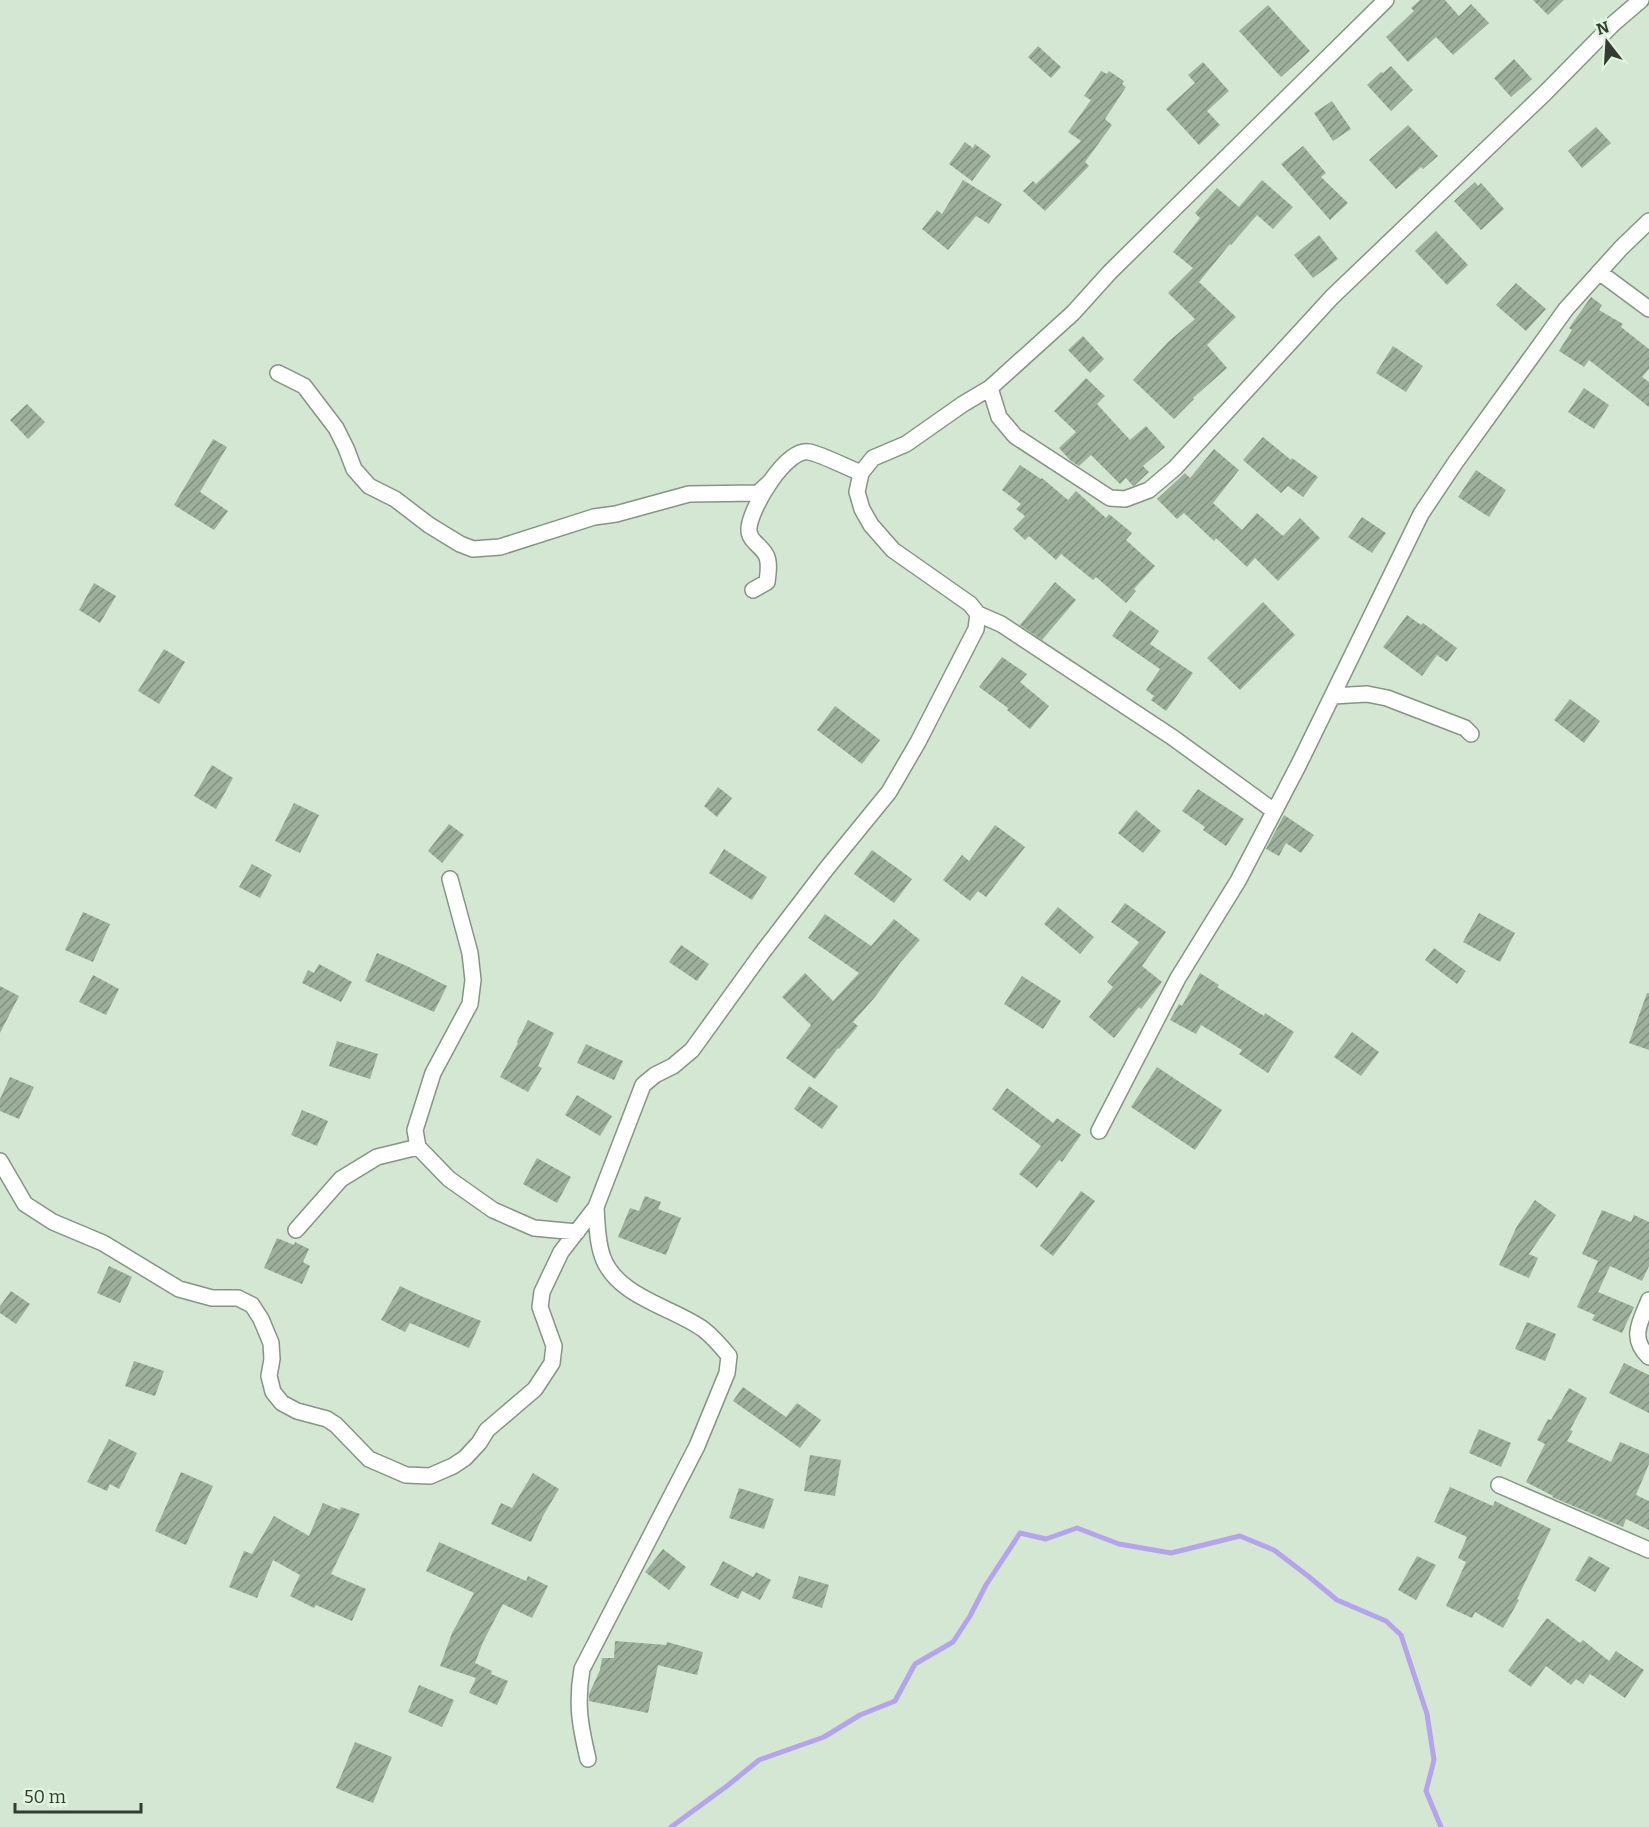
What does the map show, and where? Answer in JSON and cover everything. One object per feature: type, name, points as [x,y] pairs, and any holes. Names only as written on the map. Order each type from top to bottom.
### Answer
[{"type":"street","points":[[1274,811],[1172,737],[1001,624],[978,614],[970,604],[893,550],[871,525],[862,509],[857,492],[861,473],[873,458],[906,444],[990,388],[1073,313],[1110,272],[1386,0]]},
{"type":"street","points":[[990,388],[999,417],[1015,436],[1110,498],[1125,499],[1149,490],[1175,468],[1332,297],[1546,92],[1613,24],[1641,0]]},
{"type":"street","points":[[1099,1131],[1178,978],[1238,881],[1421,514],[1566,309],[1621,248],[1649,221]]},
{"type":"street","points":[[1599,272],[1649,309]]},
{"type":"street","points":[[278,373],[304,386],[336,428],[354,469],[369,486],[395,499],[429,525],[472,549],[500,547],[594,517],[616,514],[689,494],[758,493],[771,481]]},
{"type":"street","points":[[753,590],[767,582],[768,570],[766,555],[753,542],[749,529],[754,511],[777,471],[799,452],[810,452],[861,473]]},
{"type":"street","points":[[0,1161],[25,1204],[53,1222],[103,1244],[179,1289],[212,1298],[238,1298],[252,1305],[271,1343],[272,1359],[268,1376],[273,1392],[282,1403],[297,1411],[327,1419],[336,1425],[369,1459],[406,1475],[430,1476],[465,1458],[487,1430],[535,1389],[552,1363],[554,1347],[540,1307],[542,1292],[561,1252],[596,1207],[643,1085],[655,1075],[673,1066],[692,1050],[762,953],[889,792],[918,742],[976,628],[978,614]]},
{"type":"street","points":[[1332,696],[1367,694],[1387,698],[1465,728],[1471,734]]},
{"type":"street","points":[[450,879],[470,953],[473,980],[470,1004],[432,1073],[415,1130],[418,1147],[449,1179],[493,1210],[534,1228],[577,1232]]},
{"type":"street","points":[[296,1230],[340,1179],[377,1157],[418,1147]]},
{"type":"street","points":[[588,1759],[579,1720],[578,1691],[582,1669],[697,1446],[727,1373],[729,1356],[703,1329],[639,1295],[615,1278],[603,1259],[598,1239],[596,1207]]},
{"type":"street","points":[[1649,1299],[1638,1330],[1640,1348],[1649,1357]]},
{"type":"street","points":[[1499,1485],[1649,1550]]},
{"type":"building","points":[[1420,0],[1445,0],[1459,16],[1471,4],[1489,23],[1453,55],[1436,37],[1408,62],[1386,37],[1414,11],[1411,8]]},
{"type":"building","points":[[1533,0],[1564,0],[1548,15]]},
{"type":"building","points":[[1268,5],[1310,51],[1281,77],[1239,31]]},
{"type":"building","points":[[1038,46],[1061,67],[1051,78],[1028,57]]},
{"type":"building","points":[[1514,59],[1532,79],[1511,97],[1494,78]]},
{"type":"building","points":[[1203,62],[1229,91],[1207,111],[1220,125],[1199,145],[1166,109],[1195,83],[1188,75]]},
{"type":"building","points":[[1391,66],[1413,90],[1391,111],[1367,85]]},
{"type":"building","points":[[1101,71],[1107,74],[1109,71],[1124,81],[1122,84],[1126,87],[1105,119],[1112,125],[1085,162],[1089,166],[1045,211],[1023,191],[1033,181],[1036,184],[1081,141],[1068,132],[1091,100],[1084,96]]},
{"type":"building","points":[[1332,101],[1351,129],[1333,141],[1314,113]]},
{"type":"building","points":[[1408,125],[1438,156],[1423,169],[1421,167],[1396,189],[1369,160]]},
{"type":"building","points":[[1596,127],[1611,143],[1582,168],[1568,151]]},
{"type":"building","points":[[965,142],[973,148],[975,144],[991,156],[972,181],[949,164]]},
{"type":"building","points":[[1303,146],[1326,173],[1321,177],[1348,203],[1330,220],[1281,164]]},
{"type":"building","points":[[963,180],[1002,204],[989,224],[976,216],[948,250],[922,229],[937,210],[942,214]]},
{"type":"building","points":[[1262,180],[1293,207],[1273,229],[1257,215],[1199,282],[1236,317],[1207,345],[1227,368],[1193,398],[1174,419],[1133,380],[1168,342],[1195,319],[1168,293],[1193,268],[1173,252],[1200,218],[1195,213],[1217,188],[1239,207]]},
{"type":"building","points":[[1475,182],[1478,186],[1481,183],[1504,209],[1481,230],[1454,201]]},
{"type":"building","points":[[1436,231],[1468,265],[1447,285],[1415,251]]},
{"type":"building","points":[[1319,235],[1338,259],[1313,278],[1294,255]]},
{"type":"building","points":[[1516,283],[1546,309],[1526,331],[1496,305]]},
{"type":"building","points":[[1591,297],[1602,305],[1599,310],[1623,324],[1621,327],[1649,349],[1649,369],[1642,377],[1649,382],[1649,407],[1589,360],[1584,367],[1559,351],[1572,330],[1569,328]]},
{"type":"building","points":[[1083,336],[1104,359],[1090,373],[1068,350]]},
{"type":"building","points":[[1393,346],[1423,366],[1406,392],[1376,373]]},
{"type":"building","points":[[1086,378],[1105,396],[1097,404],[1130,440],[1146,426],[1165,447],[1143,466],[1149,472],[1133,486],[1126,478],[1120,484],[1091,455],[1079,466],[1059,448],[1076,432],[1054,411]]},
{"type":"building","points":[[1584,388],[1609,405],[1594,429],[1568,412]]},
{"type":"building","points":[[27,404],[45,422],[28,439],[10,420]]},
{"type":"building","points":[[1263,437],[1291,460],[1292,458],[1318,477],[1303,497],[1288,486],[1281,493],[1243,460]]},
{"type":"building","points":[[213,439],[227,447],[200,492],[228,511],[214,530],[174,505]]},
{"type":"building","points":[[1214,449],[1239,470],[1213,503],[1242,530],[1257,513],[1283,536],[1300,518],[1320,538],[1278,581],[1255,558],[1247,567],[1216,538],[1214,541],[1184,513],[1177,519],[1157,499],[1185,473],[1190,478]]},
{"type":"building","points":[[1020,465],[1042,478],[1068,500],[1076,491],[1106,518],[1109,514],[1132,533],[1126,540],[1155,566],[1134,589],[1136,591],[1126,603],[1096,577],[1093,580],[1061,554],[1056,560],[1029,536],[1025,540],[1013,529],[1025,516],[1016,509],[1021,504],[1002,490]]},
{"type":"building","points":[[1476,470],[1506,490],[1489,517],[1458,497]]},
{"type":"building","points":[[1362,517],[1386,533],[1372,553],[1348,537]]},
{"type":"building","points":[[1055,582],[1076,600],[1042,640],[1020,625]]},
{"type":"building","points":[[94,583],[116,596],[100,623],[79,610]]},
{"type":"building","points":[[1263,602],[1295,635],[1240,690],[1207,658]]},
{"type":"building","points":[[1130,610],[1159,631],[1150,644],[1193,673],[1166,711],[1151,700],[1154,696],[1146,690],[1160,669],[1112,636]]},
{"type":"building","points":[[1407,615],[1421,625],[1423,623],[1457,648],[1447,662],[1437,655],[1422,676],[1383,647]]},
{"type":"building","points":[[164,649],[185,662],[159,704],[138,691]]},
{"type":"building","points":[[1002,657],[1027,674],[1020,682],[1049,706],[1030,729],[1007,710],[1008,708],[979,687]]},
{"type":"building","points":[[1570,699],[1600,721],[1584,743],[1554,720]]},
{"type":"building","points":[[835,706],[880,740],[862,764],[817,730]]},
{"type":"building","points":[[212,765],[233,778],[216,809],[194,796]]},
{"type":"building","points":[[718,787],[732,798],[717,817],[704,806]]},
{"type":"building","points":[[1198,789],[1244,819],[1226,846],[1182,811]]},
{"type":"building","points":[[294,803],[319,815],[300,853],[275,841]]},
{"type":"building","points":[[1136,810],[1161,831],[1143,853],[1118,833]]},
{"type":"building","points":[[1284,815],[1314,835],[1301,853],[1286,843],[1279,856],[1266,849]]},
{"type":"building","points":[[449,824],[464,835],[442,863],[428,851]]},
{"type":"building","points":[[995,825],[1025,847],[986,897],[978,891],[970,901],[943,880],[962,855],[969,861]]},
{"type":"building","points":[[724,849],[767,877],[752,900],[709,873]]},
{"type":"building","points":[[872,850],[912,879],[894,903],[854,874]]},
{"type":"building","points":[[252,864],[272,875],[260,898],[239,887]]},
{"type":"building","points":[[1125,903],[1166,932],[1142,966],[1162,982],[1114,1038],[1089,1017],[1113,987],[1107,982],[1139,942],[1111,922]]},
{"type":"building","points":[[1058,907],[1094,937],[1080,954],[1044,924]]},
{"type":"building","points":[[83,912],[110,924],[93,962],[65,950]]},
{"type":"building","points":[[1479,913],[1515,933],[1500,962],[1463,942]]},
{"type":"building","points":[[825,914],[871,946],[894,919],[920,940],[853,1022],[858,1026],[815,1079],[786,1058],[811,1025],[782,997],[805,973],[833,1001],[859,973],[808,938]]},
{"type":"building","points":[[681,945],[709,964],[697,981],[669,962]]},
{"type":"building","points":[[1434,948],[1466,971],[1457,984],[1425,960]]},
{"type":"building","points":[[377,953],[447,986],[434,1012],[365,981]]},
{"type":"building","points":[[319,964],[352,982],[341,1002],[302,983],[308,970],[314,973]]},
{"type":"building","points":[[1200,973],[1219,985],[1217,987],[1294,1032],[1268,1073],[1239,1054],[1242,1050],[1201,1025],[1196,1034],[1170,1020],[1179,1004],[1182,1006]]},
{"type":"building","points":[[93,975],[119,989],[106,1015],[79,1002]]},
{"type":"building","points":[[1022,976],[1061,1001],[1043,1029],[1004,1004]]},
{"type":"building","points":[[0,986],[19,996],[0,1033]]},
{"type":"building","points":[[1647,993],[1649,993],[1649,1050],[1629,1043]]},
{"type":"building","points":[[528,1020],[554,1033],[538,1066],[542,1068],[528,1092],[500,1077]]},
{"type":"building","points":[[1352,1032],[1379,1052],[1361,1076],[1334,1057]]},
{"type":"building","points":[[337,1041],[378,1054],[370,1079],[329,1066]]},
{"type":"building","points":[[586,1044],[623,1061],[614,1080],[577,1063]]},
{"type":"building","points":[[1157,1067],[1222,1110],[1195,1150],[1131,1107]]},
{"type":"building","points":[[10,1077],[34,1087],[19,1119],[0,1111],[0,1099]]},
{"type":"building","points":[[809,1086],[838,1106],[822,1129],[794,1109]]},
{"type":"building","points":[[1007,1088],[1053,1123],[1057,1118],[1081,1135],[1062,1162],[1059,1160],[1037,1188],[1019,1174],[1041,1146],[992,1109]]},
{"type":"building","points":[[577,1095],[612,1116],[600,1136],[565,1115]]},
{"type":"building","points":[[302,1110],[328,1121],[317,1146],[291,1135]]},
{"type":"building","points":[[537,1158],[571,1177],[557,1203],[523,1184]]},
{"type":"building","points":[[1081,1191],[1095,1201],[1053,1256],[1040,1246]]},
{"type":"building","points":[[645,1196],[661,1202],[658,1209],[681,1218],[666,1255],[618,1237],[630,1208],[639,1211]]},
{"type":"building","points":[[1535,1200],[1556,1215],[1529,1254],[1538,1258],[1529,1278],[1499,1265],[1517,1226]]},
{"type":"building","points":[[1602,1210],[1631,1222],[1634,1215],[1649,1222],[1649,1266],[1642,1281],[1610,1266],[1598,1292],[1634,1307],[1622,1333],[1592,1320],[1595,1315],[1577,1307],[1598,1261],[1582,1254]]},
{"type":"building","points":[[277,1238],[294,1245],[295,1242],[309,1249],[303,1262],[310,1266],[302,1284],[264,1268]]},
{"type":"building","points":[[109,1266],[132,1277],[120,1303],[97,1293]]},
{"type":"building","points":[[400,1286],[481,1321],[469,1348],[410,1323],[405,1332],[381,1320]]},
{"type":"building","points":[[11,1291],[30,1304],[16,1324],[0,1313],[0,1306]]},
{"type":"building","points":[[1527,1322],[1556,1334],[1545,1361],[1515,1349]]},
{"type":"building","points":[[134,1361],[164,1371],[155,1396],[125,1386]]},
{"type":"building","points":[[1624,1363],[1649,1375],[1649,1413],[1609,1393]]},
{"type":"building","points":[[743,1387],[786,1417],[797,1403],[821,1420],[800,1448],[733,1401]]},
{"type":"building","points":[[1569,1388],[1587,1398],[1570,1430],[1573,1431],[1567,1441],[1611,1462],[1620,1442],[1649,1454],[1649,1464],[1636,1495],[1649,1501],[1649,1530],[1626,1519],[1623,1527],[1552,1497],[1526,1482],[1545,1444],[1537,1440]]},
{"type":"building","points":[[1479,1429],[1511,1443],[1501,1467],[1469,1453]]},
{"type":"building","points":[[109,1439],[137,1453],[119,1489],[110,1484],[107,1491],[87,1482]]},
{"type":"building","points":[[810,1455],[841,1460],[835,1496],[804,1491]]},
{"type":"building","points":[[181,1472],[213,1486],[186,1545],[155,1531]]},
{"type":"building","points":[[533,1473],[559,1489],[531,1542],[491,1524],[501,1503],[512,1508]]},
{"type":"building","points":[[1450,1487],[1493,1506],[1495,1501],[1551,1529],[1517,1599],[1519,1600],[1503,1628],[1475,1612],[1472,1618],[1446,1606],[1466,1562],[1458,1558],[1467,1537],[1434,1522]]},
{"type":"building","points":[[739,1488],[774,1499],[764,1529],[729,1518]]},
{"type":"building","points":[[323,1503],[340,1510],[341,1507],[360,1514],[331,1574],[366,1589],[352,1621],[316,1605],[314,1608],[290,1596],[300,1575],[273,1560],[257,1598],[229,1587],[244,1551],[252,1554],[274,1516],[309,1536]]},
{"type":"building","points":[[439,1542],[526,1581],[528,1576],[548,1586],[532,1618],[503,1604],[483,1642],[475,1663],[492,1671],[491,1674],[508,1681],[497,1705],[469,1693],[476,1678],[440,1666],[452,1633],[474,1593],[426,1571]]},
{"type":"building","points":[[663,1549],[686,1567],[669,1590],[645,1572]]},
{"type":"building","points":[[1417,1556],[1436,1565],[1416,1600],[1398,1590]]},
{"type":"building","points":[[1589,1556],[1610,1568],[1595,1592],[1575,1580]]},
{"type":"building","points":[[723,1561],[753,1577],[756,1572],[771,1580],[760,1600],[742,1591],[738,1599],[710,1585]]},
{"type":"building","points":[[799,1576],[829,1585],[822,1608],[792,1598]]},
{"type":"building","points":[[1547,1618],[1580,1643],[1583,1640],[1609,1661],[1616,1651],[1644,1670],[1625,1698],[1590,1674],[1583,1684],[1576,1679],[1571,1685],[1546,1666],[1531,1687],[1508,1671]]},
{"type":"building","points":[[615,1641],[666,1645],[667,1642],[703,1652],[697,1675],[658,1665],[648,1713],[589,1701],[589,1694],[600,1670],[602,1658],[614,1658]]},
{"type":"building","points":[[419,1685],[454,1700],[442,1727],[408,1712]]},
{"type":"building","points":[[355,1742],[392,1757],[373,1803],[336,1788]]},
{"type":"waterway","points":[[671,1827],[759,1760],[824,1737],[860,1715],[895,1701],[915,1664],[953,1642],[1020,1533],[1046,1539],[1077,1528],[1119,1544],[1171,1553],[1240,1536],[1274,1550],[1337,1600],[1386,1621],[1401,1635],[1427,1714],[1434,1760],[1426,1791],[1441,1827]]}]
